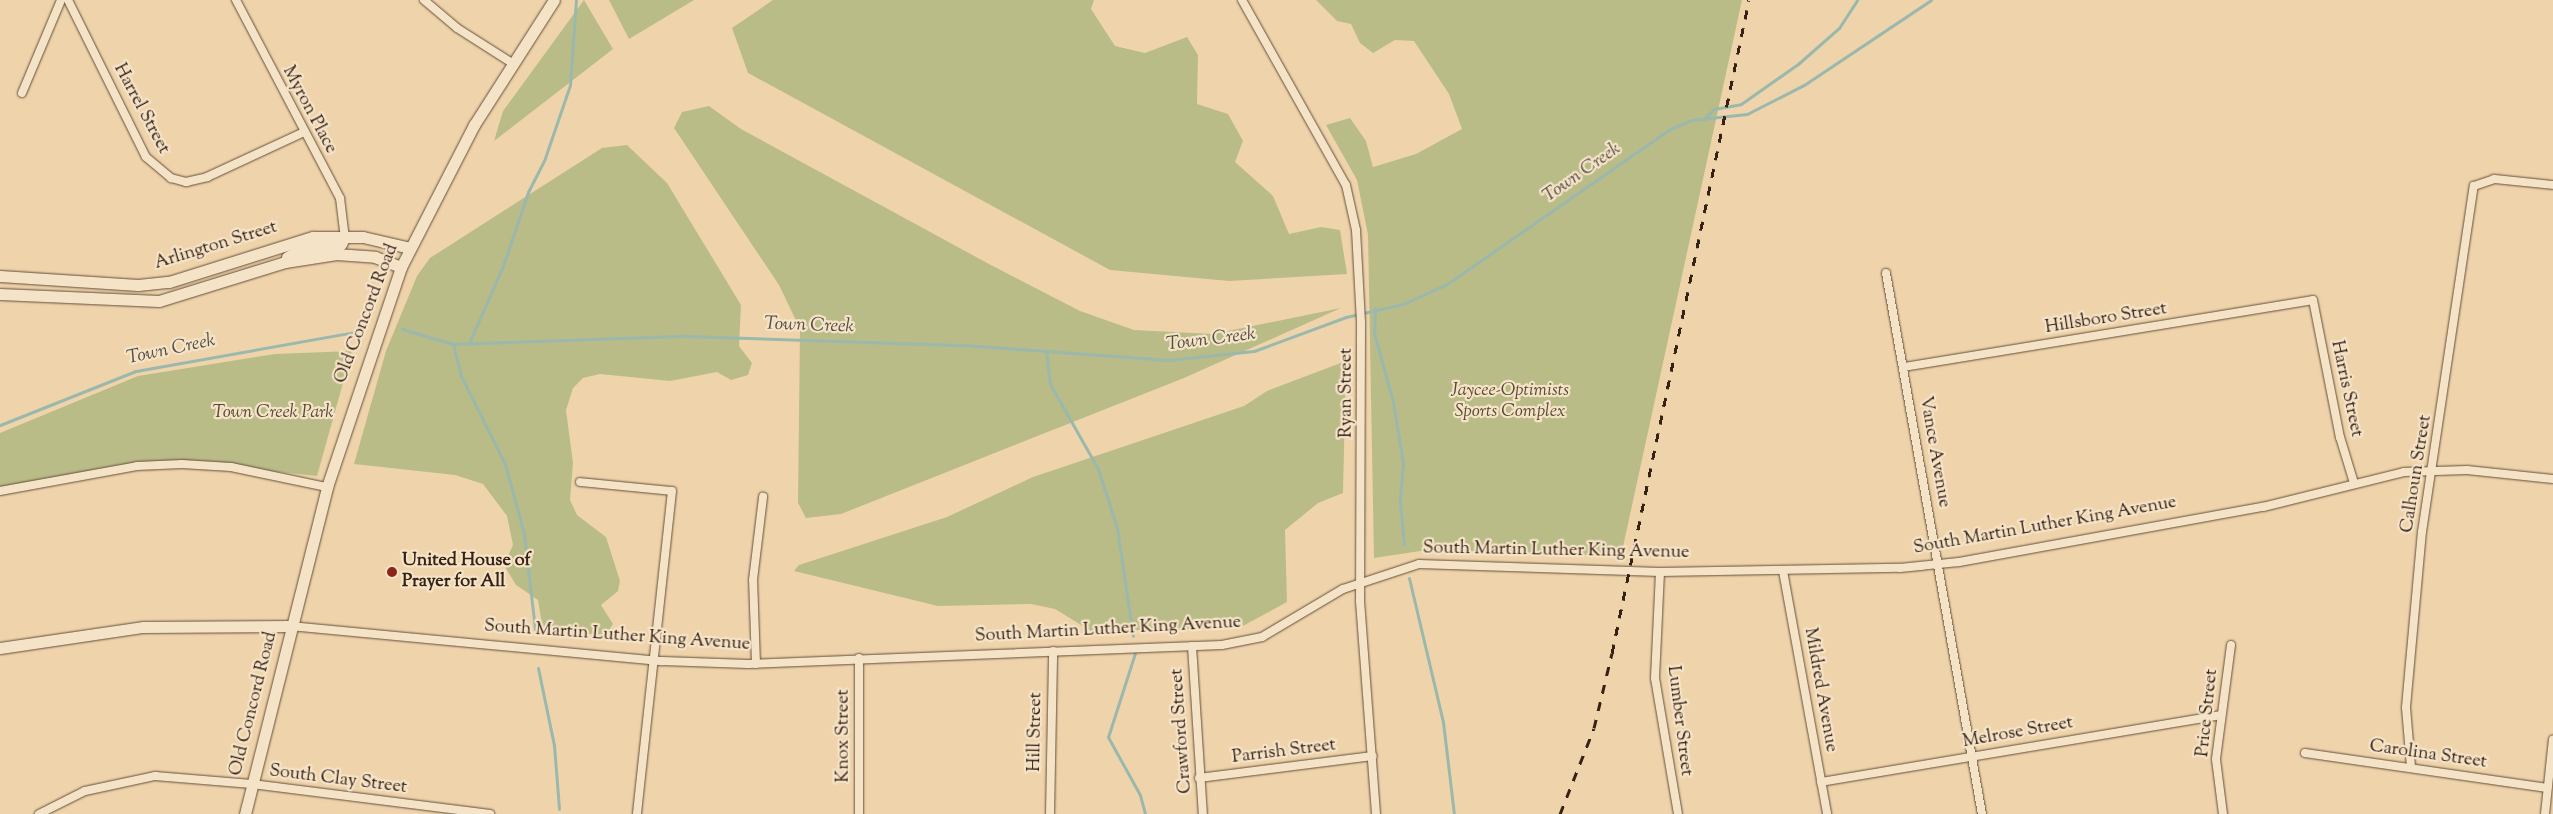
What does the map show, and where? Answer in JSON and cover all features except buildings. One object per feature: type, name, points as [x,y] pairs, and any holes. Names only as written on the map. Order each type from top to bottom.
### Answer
[{"type":"street","points":[[22,93],[60,0]]},
{"type":"street","name":"Harrel Street","points":[[68,0],[146,158],[171,178],[186,182],[207,177],[302,133]]},
{"type":"street","name":"Myron Place","points":[[236,0],[302,133],[340,198],[345,236]]},
{"type":"street","points":[[424,0],[456,28],[512,63]]},
{"type":"street","name":"Old Concord Road","points":[[245,814],[290,626],[327,488],[401,267],[449,170],[512,63],[554,0]]},
{"type":"street","name":"Ryan Street","points":[[1242,0],[1346,185],[1356,230],[1361,323],[1361,581],[1376,814]]},
{"type":"street","name":"Calhoun Street","points":[[2411,767],[2406,707],[2422,532],[2434,470],[2474,186],[2494,179],[2553,185]]},
{"type":"street","points":[[260,271],[302,249],[342,244],[345,236]]},
{"type":"street","name":"Arlington Street","points":[[0,276],[130,285],[169,282],[288,242],[345,236],[410,248]]},
{"type":"street","name":"Arlington Street","points":[[0,294],[159,301],[260,271],[336,254],[375,258],[401,267]]},
{"type":"street","name":"Vance Avenue","points":[[1886,273],[1982,814]]},
{"type":"street","name":"Hillsboro Street","points":[[1904,367],[2313,300]]},
{"type":"street","name":"Harris Street","points":[[2313,300],[2340,437],[2354,482]]},
{"type":"street","points":[[0,491],[137,466],[182,464],[231,467],[327,488]]},
{"type":"street","name":"South Martin Luther King Avenue","points":[[0,648],[143,626],[290,626],[652,660],[756,664],[859,658],[1192,646],[1262,637],[1361,581],[1401,567],[1435,562],[1660,572],[1783,571],[1938,565],[2264,507],[2354,482],[2434,470],[2553,479]]},
{"type":"street","points":[[580,482],[672,491],[652,660],[637,814]]},
{"type":"street","points":[[756,664],[753,580],[763,498]]},
{"type":"street","name":"Mildred Avenue","points":[[1783,571],[1827,814]]},
{"type":"street","name":"Lumber Street","points":[[1660,572],[1656,678],[1678,814]]},
{"type":"street","name":"Price Street","points":[[2223,814],[2216,759],[2220,715],[2231,645]]},
{"type":"street","name":"Crawford Street","points":[[1192,646],[1203,814]]},
{"type":"street","name":"Hill Street","points":[[1050,814],[1053,651]]},
{"type":"street","name":"Knox Street","points":[[859,658],[859,814]]},
{"type":"street","name":"Melrose Street","points":[[1821,782],[2220,715]]},
{"type":"street","points":[[2546,814],[2546,788],[2553,739]]},
{"type":"street","name":"Carolina Street","points":[[2305,753],[2546,788]]},
{"type":"street","name":"Parrish Street","points":[[1200,778],[1373,756]]},
{"type":"street","name":"South Clay Street","points":[[39,814],[85,791],[155,776],[252,784],[490,814]]},
{"type":"green space","points":[[584,0],[613,49],[494,141],[503,111]]},
{"type":"green space","points":[[609,0],[694,0],[629,39]]},
{"type":"green space","points":[[773,0],[1094,0],[1091,9],[1115,46],[1145,53],[1187,37],[1198,55],[1197,104],[1228,114],[1243,141],[1235,162],[1273,196],[1289,234],[1321,227],[1340,230],[1347,274],[1229,281],[1110,270],[748,73],[732,28]]},
{"type":"green space","name":"Jaycee-Optimists Sports Complex","points":[[1316,0],[1742,0],[1621,556],[1427,550],[1374,558],[1368,235],[1357,180],[1326,125],[1350,118],[1366,141],[1373,167],[1416,154],[1462,129],[1449,94],[1414,41],[1395,40],[1373,53],[1360,43],[1351,24],[1337,21]]},
{"type":"green space","points":[[709,106],[741,129],[989,264],[1080,311],[1134,330],[1213,334],[1341,308],[1184,378],[841,514],[806,518],[798,503],[800,329],[779,285],[674,128],[682,112]]},
{"type":"green space","points":[[627,145],[667,183],[741,305],[739,346],[752,363],[748,375],[731,380],[717,372],[670,381],[600,374],[583,378],[573,388],[566,410],[573,463],[570,500],[577,515],[606,537],[620,581],[618,591],[601,605],[613,624],[606,635],[543,630],[538,600],[516,585],[504,565],[513,545],[507,516],[483,484],[455,475],[354,464],[386,351],[417,276],[430,258],[602,148]]},
{"type":"green space","name":"Town Creek Park","points":[[352,351],[317,476],[231,467],[137,466],[0,491],[0,433],[138,376],[275,354]]},
{"type":"green space","points":[[1346,361],[1343,493],[1318,503],[1285,530],[1287,602],[1239,628],[1091,631],[1055,609],[1031,604],[938,606],[794,571],[799,565],[947,517],[1033,477],[1244,406],[1267,391]]},
{"type":"waterway","points":[[469,343],[503,266],[528,192],[545,158],[570,85],[576,0]]},
{"type":"waterway","points":[[1704,119],[1714,109],[1741,104],[1798,64],[1839,28],[1857,0]]},
{"type":"waterway","name":"Town Creek","points":[[402,329],[453,344],[687,336],[964,345],[1168,360],[1254,351],[1346,317],[1403,304],[1447,284],[1670,129],[1691,120],[1747,114],[1804,85],[1931,0]]},
{"type":"waterway","points":[[1375,308],[1374,333],[1393,402],[1403,464],[1400,502],[1404,545]]},
{"type":"waterway","name":"Town Creek","points":[[0,425],[136,371],[356,332]]},
{"type":"waterway","points":[[453,344],[461,376],[505,464],[524,534],[535,629]]},
{"type":"waterway","points":[[1046,351],[1050,384],[1098,469],[1117,528],[1133,636]]},
{"type":"waterway","points":[[1409,578],[1443,722],[1454,814]]},
{"type":"waterway","points":[[1135,653],[1108,737],[1140,795],[1145,814]]},
{"type":"waterway","points":[[538,668],[554,745],[559,809]]},
{"type":"railway","points":[[1560,814],[1594,728],[1612,653],[1749,0]]},
{"type":"place","name":"United House of Prayer for All","points":[[392,572]]}]
